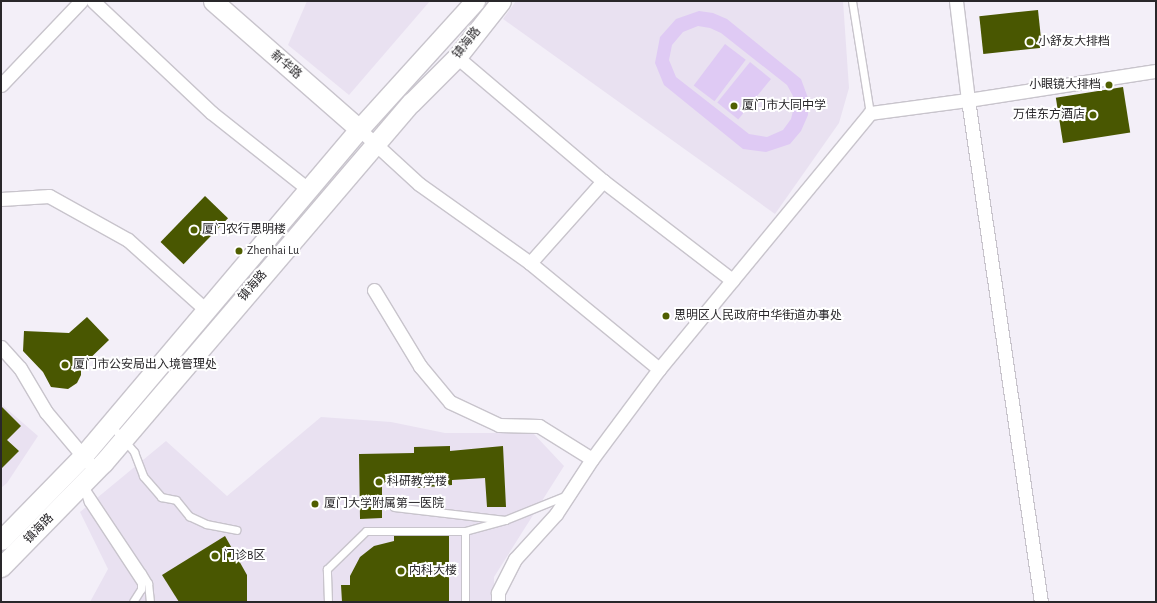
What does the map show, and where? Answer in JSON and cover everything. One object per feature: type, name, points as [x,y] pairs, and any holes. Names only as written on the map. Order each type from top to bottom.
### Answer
[{"type":"main road","name":"新华路","points":[[213,1],[359,129]]},
{"type":"main road","name":"镇海路","points":[[1,567],[78,473],[110,424],[359,129],[475,1]]},
{"type":"main road","name":"镇海路","points":[[1,540],[78,473],[97,470],[411,104],[457,57],[500,1]]},
{"type":"street","points":[[1,85],[81,1]]},
{"type":"street","points":[[93,1],[212,113],[308,190]]},
{"type":"street","points":[[956,1],[968,100],[1041,602]]},
{"type":"street","points":[[457,57],[603,181],[732,280]]},
{"type":"street","points":[[498,602],[498,593],[515,559],[556,514],[592,459],[658,369],[870,113],[968,100],[1156,71]]},
{"type":"street","points":[[359,129],[419,184],[530,263],[658,369]]},
{"type":"street","points":[[530,263],[603,181]]},
{"type":"street","points":[[1,199],[49,196],[128,240],[206,310]]},
{"type":"street","points":[[374,290],[420,366],[450,402],[499,425],[539,426],[592,459]]},
{"type":"street","points":[[1,347],[20,368],[46,412],[78,473]]},
{"type":"lane","points":[[852,1],[870,113]]},
{"type":"lane","points":[[110,424],[134,452],[143,476],[162,497],[176,500],[189,516],[206,524],[236,530]]},
{"type":"lane","points":[[78,473],[88,502],[141,583],[141,589],[133,602]]},
{"type":"lane","points":[[78,473],[148,583],[150,602]]},
{"type":"lane","points":[[328,602],[327,569],[366,531],[465,531],[505,520],[569,494]]},
{"type":"lane","points":[[394,507],[505,520]]},
{"type":"lane","points":[[465,531],[465,602]]},
{"type":"shaded area","points":[[307,1],[430,1],[349,95],[288,45]]},
{"type":"shaded area","name":"厦门市大同中学","points":[[516,1],[843,1],[849,88],[839,123],[775,214],[503,19]]},
{"type":"shaded area","points":[[699,11],[713,13],[727,19],[801,79],[808,98],[808,115],[801,131],[790,144],[766,152],[743,149],[664,85],[655,63],[660,37],[676,19]],"holes":[[[698,26],[710,28],[721,33],[787,85],[793,96],[794,107],[791,119],[783,130],[767,137],[749,134],[676,77],[669,60],[672,45],[683,32]]]},
{"type":"shaded area","points":[[725,44],[746,60],[714,101],[694,86]]},
{"type":"shaded area","points":[[750,62],[771,79],[738,119],[717,102]]},
{"type":"shaded area","points":[[1,404],[38,436],[7,483],[1,488]]},
{"type":"shaded area","name":"厦门大学附属第一医院","points":[[321,417],[391,422],[445,433],[533,433],[564,466],[494,577],[494,602],[90,602],[108,569],[80,512],[166,441],[227,496]]},
{"type":"building","points":[[1038,10],[1042,48],[983,54],[979,16]]},
{"type":"building","name":"万佳东方酒店","points":[[1123,87],[1130,132],[1063,143],[1056,98]]},
{"type":"building","name":"厦门农行思明楼","points":[[205,196],[228,218],[184,264],[161,242]]},
{"type":"building","points":[[87,317],[109,340],[81,367],[81,375],[77,383],[68,389],[51,387],[43,372],[23,351],[24,331],[69,333]]},
{"type":"building","points":[[1,406],[21,426],[7,440],[19,451],[1,469]]},
{"type":"building","name":"科研教学楼","points":[[450,446],[450,451],[503,446],[506,507],[487,507],[485,478],[452,480],[452,485],[417,488],[417,482],[382,483],[382,518],[360,519],[359,454],[414,453],[414,447]]},
{"type":"building","name":"门诊B区","points":[[225,536],[247,575],[247,602],[179,602],[162,575]]},
{"type":"building","name":"内科大楼","points":[[394,536],[449,536],[449,602],[342,602],[341,585],[350,585],[350,576],[360,557],[374,546],[394,541]]},
{"type":"place","name":"小舒友大排档","points":[[1030,42]]},
{"type":"place","name":"小眼镜大排档","points":[[1109,85]]},
{"type":"place","name":"厦门市大同中学","points":[[734,106]]},
{"type":"place","name":"万佳东方酒店","points":[[1093,115]]},
{"type":"place","name":"厦门农行思明楼","points":[[194,230]]},
{"type":"place","name":"Zhenhai Lu","points":[[239,251]]},
{"type":"place","name":"思明区人民政府中华街道办事处","points":[[666,316]]},
{"type":"place","name":"厦门市公安局出入境管理处","points":[[65,365]]},
{"type":"place","name":"科研教学楼","points":[[379,482]]},
{"type":"place","name":"厦门大学附属第一医院","points":[[315,504]]},
{"type":"place","name":"门诊B区","points":[[215,556]]},
{"type":"place","name":"内科大楼","points":[[401,571]]}]
